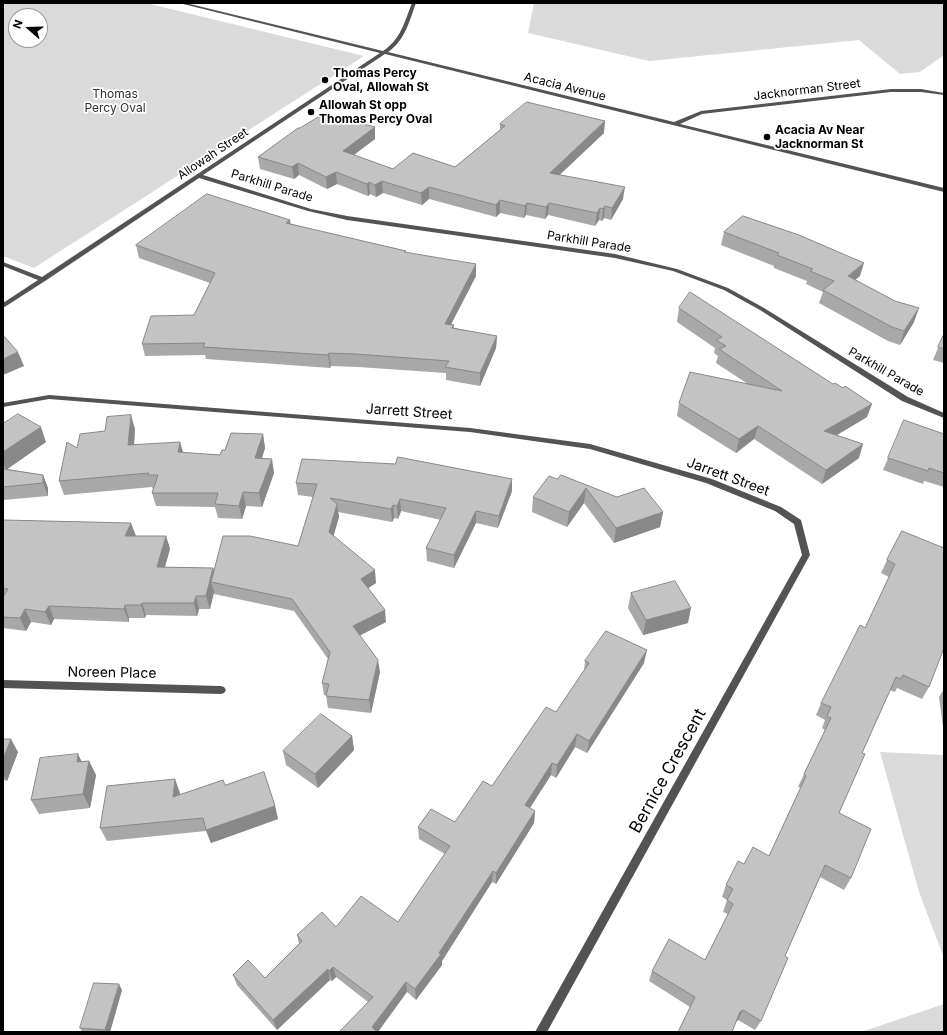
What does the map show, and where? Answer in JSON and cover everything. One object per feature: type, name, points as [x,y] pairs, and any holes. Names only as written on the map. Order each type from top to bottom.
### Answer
[{"type":"street","name":"Acacia Avenue","points":[[181,3],[944,190]]},
{"type":"street","name":"Allowah Street","points":[[3,306],[385,52],[398,42],[414,3]]},
{"type":"street","name":"Jacknorman Street","points":[[675,124],[701,113],[884,91],[908,89],[944,94]]},
{"type":"street","name":"Parkhill Parade","points":[[199,176],[310,210],[347,218],[615,256],[675,270],[726,289],[750,302],[905,399],[944,416]]},
{"type":"street","points":[[3,264],[43,280]]},
{"type":"street","name":"Jarrett Street","points":[[3,405],[49,397],[470,430],[590,447],[708,481],[778,509],[798,522]]},
{"type":"street","name":"Bernice Crescent","points":[[541,1032],[806,555],[798,522]]},
{"type":"street","name":"Noreen Place","points":[[3,684],[221,690]]},
{"type":"green space","name":"Thomas Percy Oval","points":[[3,3],[146,3],[364,56],[34,268],[3,256]]},
{"type":"green space","points":[[534,3],[944,3],[944,55],[920,72],[900,74],[859,40],[649,61],[528,33]]},
{"type":"green space","points":[[880,752],[944,755],[944,958],[919,892]]},
{"type":"green space","points":[[944,1004],[944,1032],[861,1032]]},
{"type":"building","points":[[527,102],[605,121],[550,173],[625,187],[612,208],[605,206],[603,209],[600,208],[597,213],[549,203],[546,207],[527,203],[525,206],[500,200],[496,205],[429,187],[421,193],[382,181],[375,185],[369,182],[367,184],[336,172],[326,177],[298,163],[292,167],[258,157],[298,128],[325,114],[375,127],[343,151],[393,169],[413,153],[455,167],[505,126],[500,124]]},
{"type":"building","points":[[207,194],[290,220],[286,223],[406,251],[404,252],[476,264],[445,324],[454,325],[452,328],[497,336],[480,373],[445,367],[449,361],[356,354],[329,353],[328,355],[203,347],[205,343],[142,344],[151,316],[194,315],[215,273],[136,245]]},
{"type":"building","points":[[743,216],[799,235],[864,263],[848,276],[895,301],[919,308],[904,331],[892,327],[823,290],[834,281],[810,271],[813,269],[777,255],[779,253],[724,232]]},
{"type":"building","points":[[690,292],[833,384],[835,383],[843,388],[845,386],[872,404],[824,431],[863,444],[826,470],[758,426],[739,439],[679,403],[690,372],[782,391],[719,349],[726,346],[716,340],[722,337],[679,308]]},
{"type":"building","points":[[944,334],[944,349],[938,347]]},
{"type":"building","points":[[3,335],[18,352],[3,359]]},
{"type":"building","points":[[18,414],[41,427],[3,452],[3,424]]},
{"type":"building","points":[[131,415],[128,445],[180,442],[178,452],[220,455],[222,450],[225,450],[231,433],[263,434],[255,458],[272,459],[259,493],[243,492],[239,506],[215,504],[218,493],[152,493],[158,475],[148,475],[149,473],[59,481],[67,442],[77,448],[80,434],[105,431],[107,417]]},
{"type":"building","points":[[904,420],[944,434],[944,473],[929,468],[928,471],[888,458]]},
{"type":"building","points":[[398,457],[512,479],[499,516],[476,511],[454,555],[426,548],[446,508],[400,499],[397,506],[393,505],[391,509],[330,498],[337,504],[329,532],[375,570],[361,579],[385,610],[353,626],[378,660],[369,700],[326,696],[329,684],[322,683],[330,652],[292,599],[211,582],[223,536],[250,536],[298,546],[317,484],[296,483],[302,459],[395,464]]},
{"type":"building","points":[[3,469],[43,475],[43,483],[3,487]]},
{"type":"building","points":[[561,475],[617,497],[644,488],[663,512],[616,528],[586,488],[569,512],[533,497],[549,476],[557,479]]},
{"type":"building","points":[[3,520],[131,523],[125,536],[166,536],[157,567],[213,568],[206,596],[196,596],[194,603],[142,603],[141,605],[125,605],[124,609],[49,606],[45,612],[25,609],[20,618],[3,617],[3,597],[8,589],[3,588]]},
{"type":"building","points":[[902,531],[944,548],[944,648],[929,687],[903,675],[901,679],[896,677],[862,753],[865,754],[839,813],[871,829],[851,878],[825,865],[785,956],[788,958],[761,1021],[743,1010],[740,1012],[732,1032],[678,1032],[695,997],[652,971],[669,939],[705,960],[733,904],[727,900],[733,889],[726,885],[738,861],[744,864],[753,847],[769,856],[806,776],[804,774],[831,718],[827,716],[831,707],[821,703],[860,625],[865,628],[895,564],[887,560]]},
{"type":"building","points":[[675,581],[691,608],[646,620],[631,593]]},
{"type":"building","points":[[606,631],[647,650],[589,741],[577,734],[557,765],[552,763],[525,805],[535,811],[496,873],[493,871],[439,953],[441,954],[415,989],[406,982],[372,1027],[377,1032],[339,1032],[373,997],[333,967],[329,971],[328,969],[273,1020],[233,975],[248,960],[265,978],[302,941],[297,935],[322,912],[336,927],[361,896],[398,922],[450,846],[418,827],[431,809],[455,822],[483,781],[492,786],[546,707],[556,712],[589,663],[585,661]]},
{"type":"building","points":[[321,714],[352,736],[315,774],[283,751]]},
{"type":"building","points":[[3,739],[11,739],[3,759]]},
{"type":"building","points":[[78,754],[77,762],[89,761],[83,794],[31,800],[40,758]]},
{"type":"building","points":[[264,772],[275,806],[206,830],[203,818],[100,828],[107,786],[175,779],[173,797],[223,780],[225,785]]},
{"type":"building","points":[[94,983],[119,984],[105,1030],[80,1028]]},
{"type":"place","name":"Thomas Percy Oval, Allowah St","points":[[325,80]]},
{"type":"place","name":"Allowah St opp Thomas Percy Oval","points":[[311,112]]},
{"type":"place","name":"Acacia Av Near Jacknorman St","points":[[767,137]]}]
